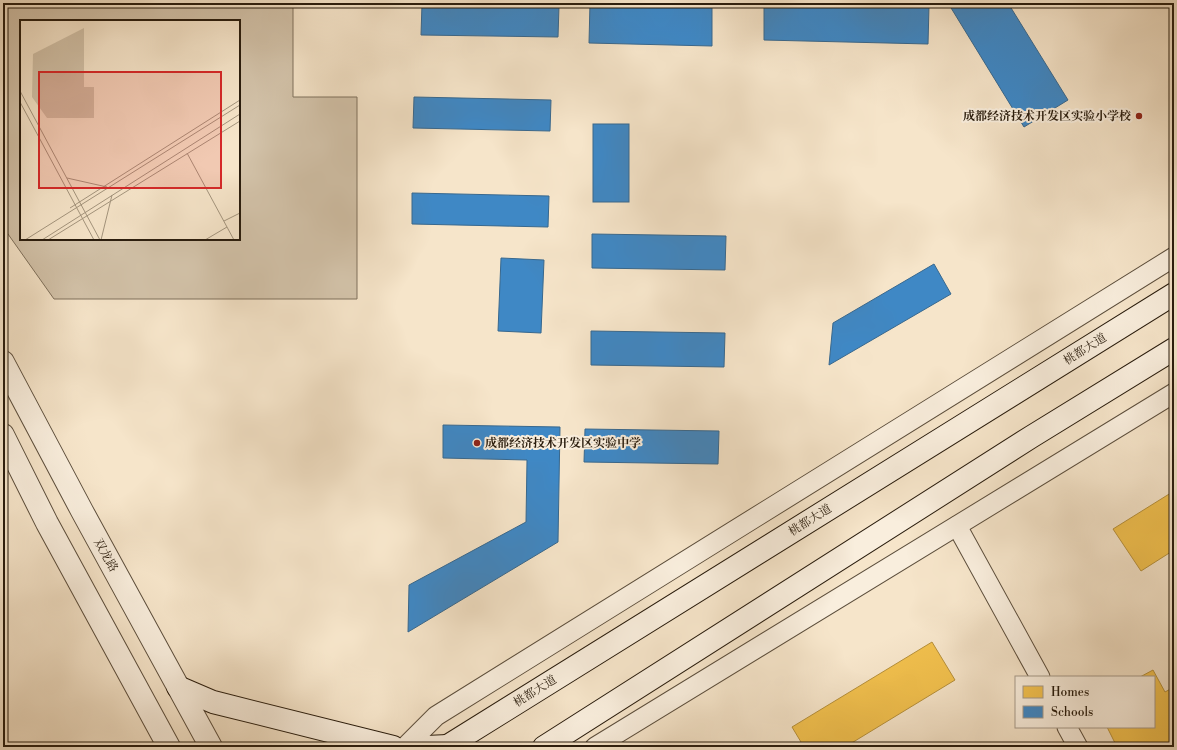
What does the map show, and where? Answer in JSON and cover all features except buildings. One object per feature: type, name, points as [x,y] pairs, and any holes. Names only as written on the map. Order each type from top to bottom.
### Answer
[{"type":"main road","name":"桃都大道","points":[[447,746],[1174,294]]},
{"type":"main road","points":[[544,747],[1031,437],[1174,349]]},
{"type":"main road","name":"双龙路","points":[[3,362],[82,511],[211,747]]},
{"type":"main road","points":[[3,435],[47,524],[169,747]]},
{"type":"main road","points":[[178,687],[213,702],[393,747]]},
{"type":"main road","points":[[426,747],[447,746]]},
{"type":"street","points":[[405,747],[436,716],[1174,257]]},
{"type":"street","points":[[595,747],[1174,393]]},
{"type":"street","points":[[956,526],[1039,676]]},
{"type":"street","points":[[1068,728],[1078,747]]},
{"type":"shaded area","points":[[3,3],[293,3],[293,97],[357,97],[357,299],[54,299],[3,227]]},
{"type":"place","name":"成都经济技术开发区实验小学校","points":[[1139,116]]},
{"type":"place","name":"成都经济技术开发区实验中学","points":[[477,443]]}]
